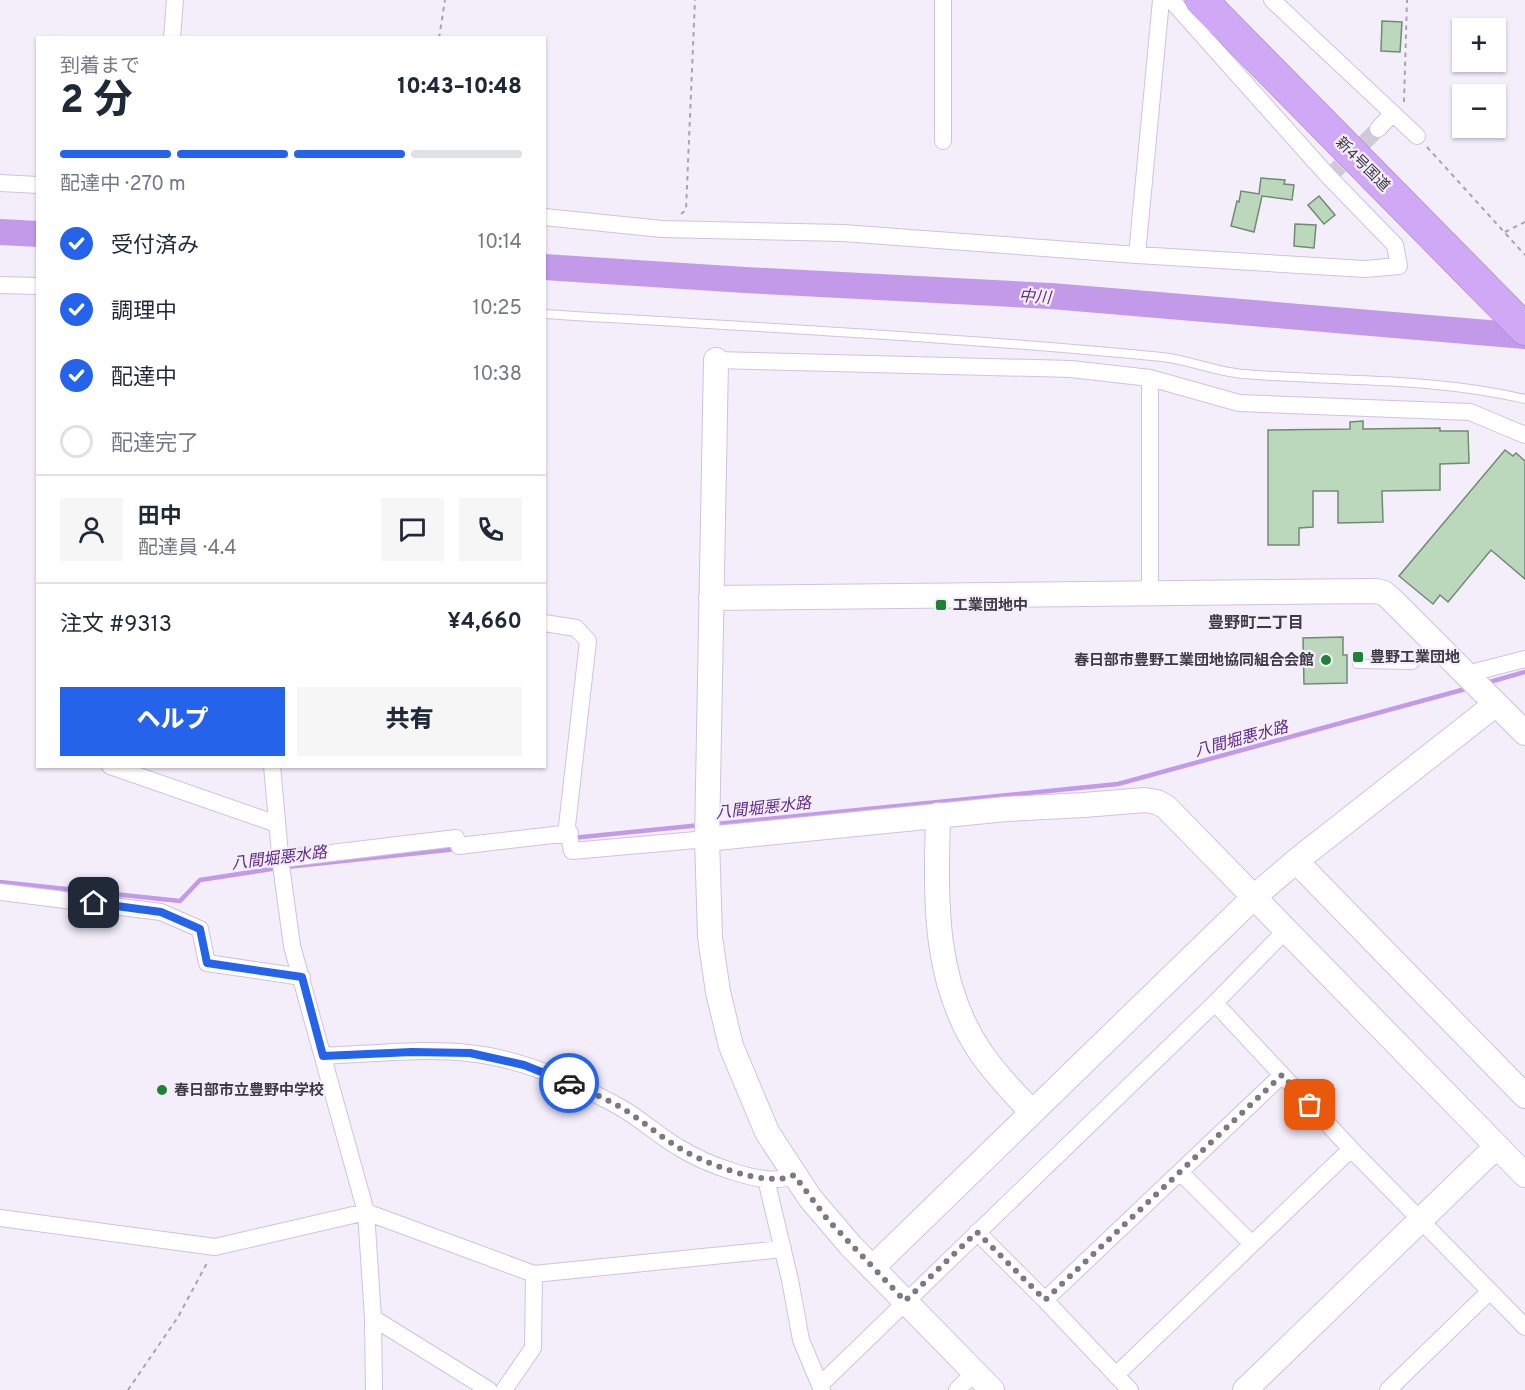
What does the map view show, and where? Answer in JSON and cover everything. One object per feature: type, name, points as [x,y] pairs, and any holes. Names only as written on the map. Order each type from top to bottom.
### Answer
[{"type":"highway","name":"新4号国道","points":[[1201,0],[1525,329]]},
{"type":"highway","name":"新4号国道","points":[[1231,0],[1525,298]]},
{"type":"street","points":[[172,36],[175,0]]},
{"type":"street","points":[[943,0],[944,141]]},
{"type":"street","points":[[1137,255],[1161,0]]},
{"type":"street","points":[[546,217],[662,229],[843,233],[1365,269],[1399,266],[1395,245],[1329,177],[1171,0]]},
{"type":"street","points":[[1272,0],[1417,136]]},
{"type":"street","points":[[1378,129],[1398,118]]},
{"type":"street","points":[[0,183],[36,185]]},
{"type":"street","points":[[0,285],[36,286]]},
{"type":"street","points":[[992,1390],[828,1220],[794,1175],[767,1131],[731,1046],[718,992],[710,937],[708,829],[716,360],[1071,369],[1150,378],[1239,402],[1470,412],[1525,435]]},
{"type":"street","points":[[1150,378],[1150,594]]},
{"type":"street","points":[[711,598],[1376,591],[1384,593],[1391,599],[1525,733]]},
{"type":"street","points":[[546,623],[576,628],[588,641],[567,826],[572,851],[708,829],[1145,800],[1158,802],[1166,807],[1525,1175]]},
{"type":"street","points":[[872,1268],[1254,897],[1296,861],[1479,687],[1525,659]]},
{"type":"street","points":[[120,768],[277,824]]},
{"type":"street","points":[[272,768],[292,946],[366,1212],[373,1318],[374,1390]]},
{"type":"street","points":[[938,815],[936,903],[943,958],[952,992],[966,1028],[981,1053],[1032,1112]]},
{"type":"street","points":[[282,867],[456,838],[459,846],[570,838]]},
{"type":"street","points":[[1296,861],[1525,1096]]},
{"type":"street","points":[[0,891],[161,912],[200,929],[207,963],[302,977]]},
{"type":"street","points":[[766,1179],[783,1249],[801,1341],[821,1387],[905,1301],[1215,1003],[1286,930]]},
{"type":"street","points":[[1215,1003],[1351,1149],[1525,1327]]},
{"type":"street","points":[[323,1056],[412,1052],[470,1053],[524,1065],[620,1107],[678,1148],[724,1168],[766,1179],[788,1178],[794,1175]]},
{"type":"street","points":[[1045,1300],[1282,1075]]},
{"type":"street","points":[[1245,1390],[1497,1146]]},
{"type":"street","points":[[1116,1375],[1351,1149]]},
{"type":"street","points":[[1179,1172],[1252,1244]]},
{"type":"street","points":[[0,1218],[215,1247],[366,1212],[534,1274],[783,1249]]},
{"type":"street","points":[[977,1232],[1130,1390]]},
{"type":"street","points":[[504,1390],[533,1348],[534,1274]]},
{"type":"street","points":[[1388,1390],[1490,1291]]},
{"type":"street","points":[[373,1318],[489,1390]]},
{"type":"street","points":[[957,1390],[975,1372]]},
{"type":"lane","points":[[546,314],[964,341],[1166,358],[1241,374],[1444,386],[1489,390],[1525,399]]},
{"type":"lane","points":[[1357,663],[1413,665],[1435,643]]},
{"type":"path","points":[[439,36],[444,0]]},
{"type":"path","points":[[662,229],[686,210],[695,0]]},
{"type":"path","points":[[1398,118],[1407,0]]},
{"type":"path","points":[[1417,136],[1525,255]]},
{"type":"path","points":[[1505,232],[1525,222]]},
{"type":"path","points":[[128,1390],[178,1317],[215,1247]]},
{"type":"building","points":[[1382,21],[1402,22],[1400,52],[1381,51]]},
{"type":"building","points":[[1261,178],[1285,180],[1284,184],[1294,185],[1292,200],[1262,196],[1254,232],[1231,226],[1241,191],[1259,194]]},
{"type":"building","points":[[1319,196],[1335,215],[1324,224],[1308,205]]},
{"type":"building","points":[[1295,224],[1316,225],[1314,248],[1294,246]]},
{"type":"building","points":[[1363,421],[1363,429],[1440,428],[1440,431],[1468,431],[1469,463],[1440,464],[1440,490],[1382,491],[1383,522],[1338,523],[1338,491],[1313,491],[1313,527],[1299,528],[1299,545],[1268,545],[1268,430],[1350,429],[1350,422]]},
{"type":"building","points":[[1505,450],[1513,456],[1516,453],[1525,461],[1525,579],[1491,550],[1448,602],[1440,595],[1433,604],[1399,576]]},
{"type":"building","name":"春日部市豊野工業団地協同組合会館","points":[[1343,637],[1343,655],[1347,655],[1347,683],[1304,684],[1303,638]]},
{"type":"waterway","name":"中川","points":[[0,232],[36,234]]},
{"type":"waterway","name":"中川","points":[[546,267],[1051,296],[1525,336]]},
{"type":"waterway","name":"八間堀悪水路","points":[[1486,683],[1525,672]]},
{"type":"waterway","name":"八間堀悪水路","points":[[716,824],[1118,784],[1469,688]]},
{"type":"waterway","name":"八間堀悪水路","points":[[572,838],[701,825]]},
{"type":"waterway","name":"八間堀悪水路","points":[[286,867],[457,849]]},
{"type":"waterway","name":"八間堀悪水路","points":[[0,882],[180,901],[200,880],[278,868]]},
{"type":"tunnel","points":[[1329,177],[1378,129]]},
{"type":"way so far","points":[[569,1083],[620,1107],[678,1148],[724,1168],[766,1179],[788,1178],[794,1175],[810,1198],[850,1245],[905,1301],[977,1232],[1045,1300],[1282,1075],[1310,1105]]},
{"type":"place","name":"工業団地中","points":[[941,605]]},
{"type":"place","name":"豊野工業団地","points":[[1358,657]]},
{"type":"place","name":"春日部市豊野工業団地協同組合会館","points":[[1326,660]]},
{"type":"place","name":"春日部市立豊野中学校","points":[[162,1090]]},
{"type":"district","name":"豊野町二丁目","points":[[1256,622]]},
{"type":"route","points":[[94,903],[161,912],[200,929],[207,963],[302,977],[323,1056],[412,1052],[470,1053],[524,1065],[569,1083]]}]
